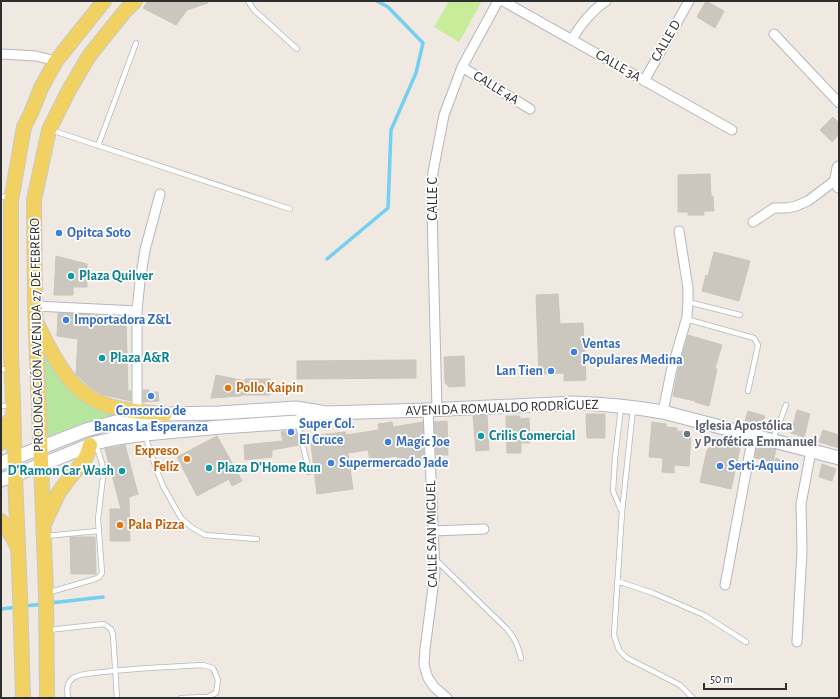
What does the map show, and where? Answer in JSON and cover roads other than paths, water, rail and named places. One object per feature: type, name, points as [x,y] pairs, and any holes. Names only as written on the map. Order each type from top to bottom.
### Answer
[{"type":"main road","name":"PROLONGACIÓN AVENIDA 27 DE FEBRERO","points":[[23,698],[15,457],[6,370],[8,329],[6,196],[24,127],[41,88],[56,61],[104,1]]},
{"type":"main road","name":"PROLONGACIÓN AVENIDA 27 DE FEBRERO","points":[[48,698],[46,596],[35,313],[34,200],[49,130],[69,90],[89,56],[125,11],[135,1]]},
{"type":"main road","points":[[35,313],[58,364],[65,376],[79,390],[101,403],[112,407],[165,414]]},
{"type":"main road","name":"AVENIDA ROMUALDO RODRÍGUEZ","points":[[1,463],[86,430],[112,423],[165,414],[219,413],[296,408],[326,413],[575,404],[596,404],[664,412],[839,458]]},
{"type":"main road","points":[[1,443],[5,436],[10,419],[9,405]]},
{"type":"main road","name":"AVENIDA ROMUALDO RODRÍGUEZ","points":[[1,480],[93,444],[117,438],[221,427],[297,422],[326,413]]},
{"type":"main road","points":[[43,532],[59,492],[82,463],[93,444]]},
{"type":"main road","points":[[1,522],[19,548]]},
{"type":"street","name":"CALLE C","points":[[433,410],[432,172],[444,115],[462,67],[498,1]]},
{"type":"street","name":"CALLE 3A","points":[[504,1],[732,130]]},
{"type":"street","points":[[572,39],[583,21],[598,6],[606,1]]},
{"type":"street","name":"CALLE D","points":[[644,80],[689,1]]},
{"type":"street","points":[[774,34],[839,103]]},
{"type":"street","points":[[1,54],[36,56],[56,61]]},
{"type":"street","name":"CALLE 4A","points":[[462,67],[530,109]]},
{"type":"street","points":[[753,222],[774,208],[787,208],[808,201],[838,178]]},
{"type":"street","points":[[137,411],[137,311],[145,250],[160,194]]},
{"type":"street","points":[[664,412],[671,372],[686,319],[688,302],[688,288],[679,230]]},
{"type":"street","points":[[35,313],[137,311]]},
{"type":"street","name":"CALLE SAN MIGUEL","points":[[433,410],[433,531],[435,572],[424,665],[428,678],[447,698]]},
{"type":"street","points":[[725,585],[753,435]]},
{"type":"street","points":[[797,642],[802,551],[802,504],[812,451]]},
{"type":"street","points":[[433,531],[484,529]]},
{"type":"lane","points":[[248,1],[254,10],[297,50]]},
{"type":"lane","points":[[98,146],[136,43]]},
{"type":"lane","points":[[49,130],[290,209]]},
{"type":"lane","points":[[688,302],[740,315]]},
{"type":"lane","points":[[686,319],[754,338],[758,345],[748,391]]},
{"type":"lane","points":[[772,440],[786,405]]},
{"type":"lane","points":[[622,512],[612,491],[615,458],[627,407]]},
{"type":"lane","points":[[627,407],[614,635],[620,650],[628,658],[680,685],[693,698]]},
{"type":"lane","points":[[297,422],[309,472]]},
{"type":"lane","points":[[145,434],[157,471],[164,486],[181,518],[190,527],[205,535],[256,538]]},
{"type":"lane","points":[[46,596],[96,580],[102,573],[98,531],[98,509],[103,477],[102,463],[93,444]]},
{"type":"lane","points":[[43,532],[98,531]]},
{"type":"lane","points":[[434,559],[507,629],[517,644],[521,658]]},
{"type":"lane","points":[[618,581],[653,593],[704,615],[746,642]]},
{"type":"lane","points":[[46,627],[104,624],[111,629],[114,634],[117,698]]},
{"type":"lane","points":[[68,698],[68,684],[73,678],[80,676],[116,670],[203,665],[213,668],[218,680],[216,693],[207,697],[181,698]]},
{"type":"waterway","points":[[327,259],[388,208],[391,130],[416,73],[423,43],[388,7],[377,1]]},
{"type":"waterway","points":[[50,603],[103,597]]},
{"type":"waterway","points":[[24,606],[44,604]]},
{"type":"waterway","points":[[1,609],[18,607]]},
{"type":"place","name":"Opitca Soto","points":[[59,233]]},
{"type":"place","name":"Plaza Quilver","points":[[71,276]]},
{"type":"place","name":"Importadora Z&L","points":[[66,320]]},
{"type":"place","name":"Ventas Populares Medina","points":[[574,352]]},
{"type":"place","name":"Plaza A&R","points":[[102,358]]},
{"type":"place","name":"Lan Tien","points":[[551,371]]},
{"type":"place","name":"Pollo Kaipin","points":[[228,388]]},
{"type":"place","name":"Consorcio de Bancas La Esperanza","points":[[151,396]]},
{"type":"place","name":"Super Col. El Cruce","points":[[291,432]]},
{"type":"place","name":"Iglesia Apostólica y Profética Emmanuel","points":[[687,434]]},
{"type":"place","name":"Crilis Comercial","points":[[481,436]]},
{"type":"place","name":"Magic Joe","points":[[388,442]]},
{"type":"place","name":"Expreso Felíz","points":[[187,459]]},
{"type":"place","name":"Supermercado Jade","points":[[331,463]]},
{"type":"place","name":"Serti-Aquino","points":[[720,466]]},
{"type":"place","name":"Plaza D'Home Run","points":[[209,468]]},
{"type":"place","name":"D'Ramon Car Wash","points":[[122,471]]},
{"type":"place","name":"Pala Pizza","points":[[120,525]]}]
